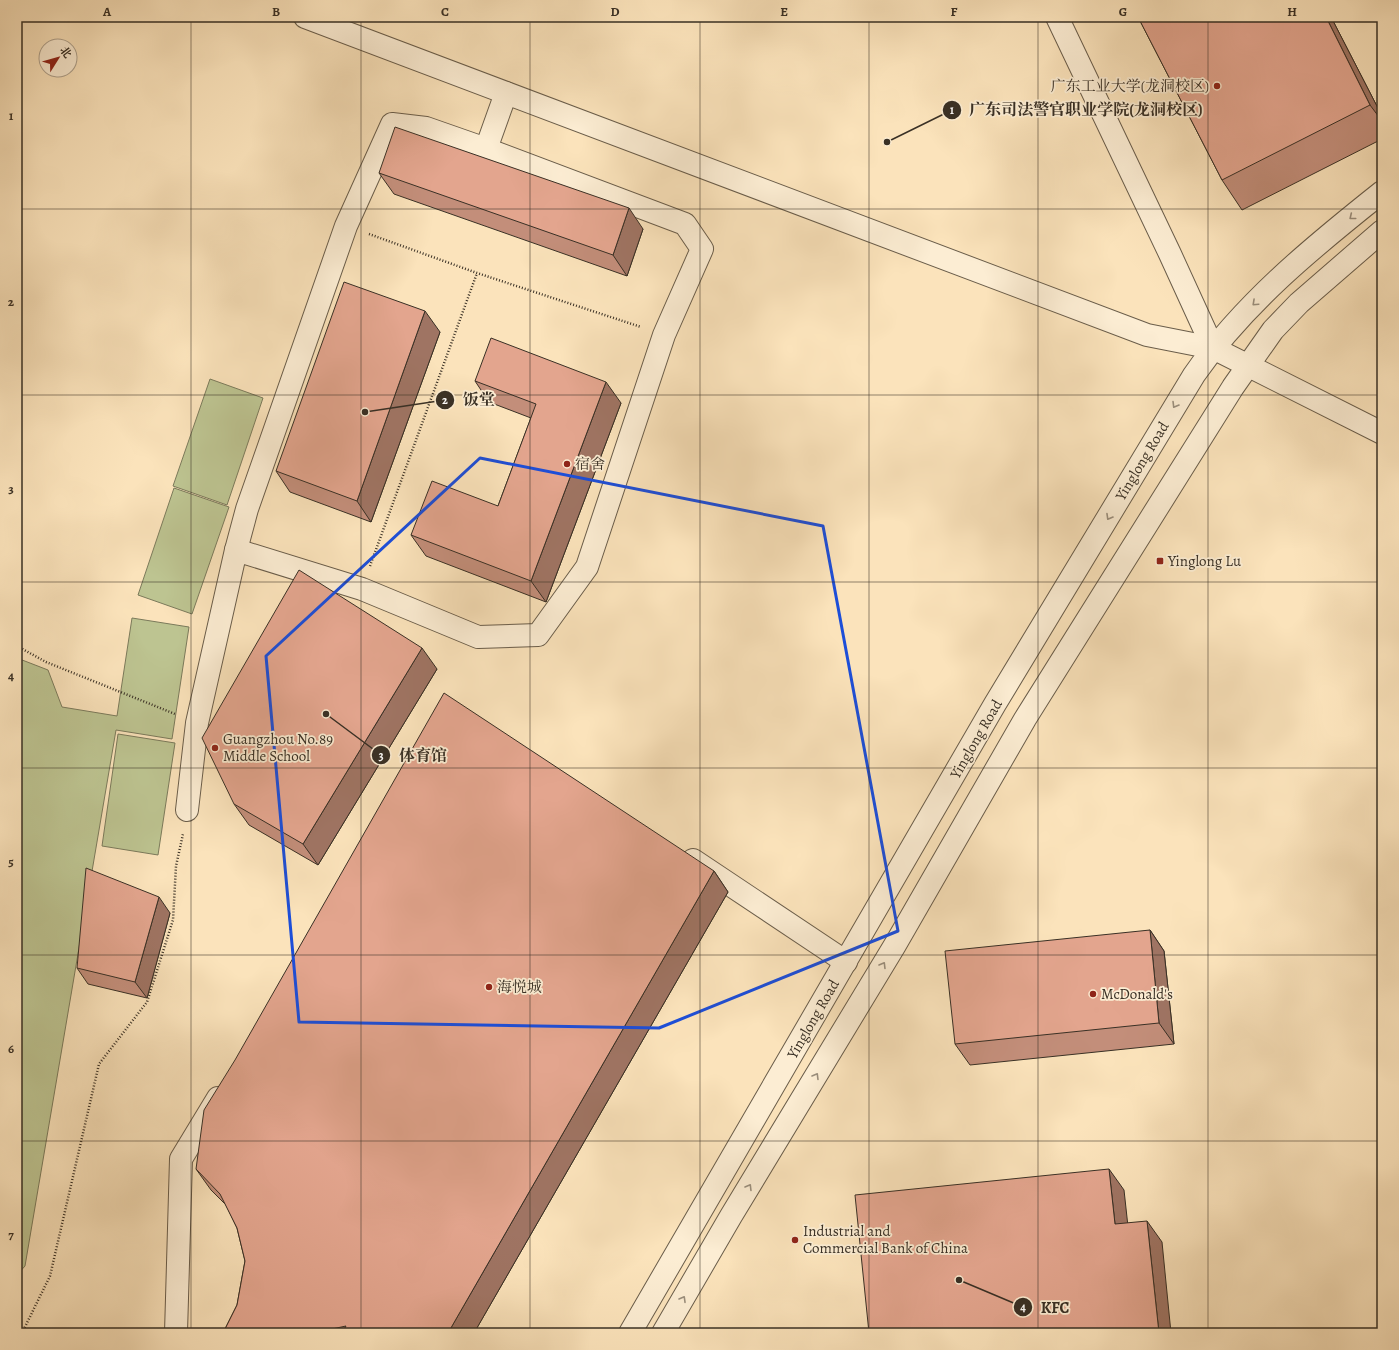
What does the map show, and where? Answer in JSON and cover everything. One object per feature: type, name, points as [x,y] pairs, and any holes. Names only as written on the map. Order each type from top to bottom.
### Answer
[{"type":"street","points":[[305,17],[1147,335],[1213,348],[1249,364],[1382,433]]},
{"type":"street","points":[[1057,17],[1213,348]]},
{"type":"street","points":[[486,148],[506,93]]},
{"type":"street","points":[[187,810],[197,723],[236,550],[247,509],[346,226],[392,124],[426,128],[486,148],[685,224],[702,250],[664,335],[587,567],[538,635],[478,637],[362,589],[236,550]]},
{"type":"street","name":"Yinglong Road","points":[[630,1333],[996,704],[1080,567],[1186,387],[1213,348],[1246,311],[1308,253],[1382,192]]},
{"type":"street","name":"Yinglong Road","points":[[663,1333],[731,1216],[895,945],[1025,719],[1249,364],[1273,330],[1299,303],[1382,231]]},
{"type":"street","points":[[674,847],[846,962]]},
{"type":"street","points":[[176,1333],[181,1159],[227,1083]]},
{"type":"path","points":[[346,226],[477,273],[664,335]]},
{"type":"path","points":[[362,589],[477,273]]},
{"type":"path","points":[[17,646],[46,662],[197,723]]},
{"type":"path","points":[[22,1333],[50,1276],[99,1064],[147,1002],[150,994],[173,920],[176,866],[187,810]]},
{"type":"highlighted area","points":[[480,458],[823,526],[898,931],[659,1028],[299,1022],[266,656]]},
{"type":"green space","points":[[210,379],[263,398],[227,505],[173,486]]},
{"type":"green space","points":[[174,488],[229,507],[192,614],[138,595]]},
{"type":"green space","points":[[132,618],[189,627],[172,739],[116,730],[25,1266],[17,1275],[17,658],[48,670],[62,707],[117,716]]},
{"type":"green space","points":[[118,734],[175,743],[158,855],[102,846]]},
{"type":"building","points":[[1138,17],[1326,17],[1370,105],[1222,180]]},
{"type":"building","points":[[395,127],[629,208],[613,255],[379,173]]},
{"type":"building","points":[[344,282],[425,311],[357,501],[276,471]]},
{"type":"building","name":"宿舍","points":[[491,338],[606,382],[531,581],[411,535],[432,481],[498,506],[536,404],[475,381]]},
{"type":"building","points":[[299,570],[422,648],[303,844],[234,804],[202,738]]},
{"type":"building","name":"海悦城","points":[[444,693],[714,871],[448,1333],[342,1333],[346,1326],[320,1333],[223,1333],[237,1305],[245,1261],[237,1228],[220,1194],[196,1169],[204,1110],[235,1060]]},
{"type":"building","points":[[86,868],[159,897],[135,982],[77,968]]},
{"type":"building","points":[[1150,930],[1159,1023],[955,1044],[945,951]]},
{"type":"building","points":[[1109,1169],[1115,1224],[1147,1221],[1159,1333],[869,1333],[855,1195]]},
{"type":"place","name":"广东工业大学(龙洞校区)","points":[[1217,86]]},
{"type":"place","name":"广东司法警官职业学院(龙洞校区)","points":[[887,142]]},
{"type":"place","name":"饭堂","points":[[365,412]]},
{"type":"place","name":"宿舍","points":[[567,464]]},
{"type":"place","name":"Yinglong Lu","points":[[1160,561]]},
{"type":"place","name":"体育馆","points":[[326,714]]},
{"type":"place","name":"Guangzhou No.89 Middle School","points":[[215,748]]},
{"type":"place","name":"海悦城","points":[[489,987]]},
{"type":"place","name":"McDonald's","points":[[1093,994]]},
{"type":"place","name":"Industrial and Commercial Bank of China","points":[[795,1240]]},
{"type":"place","name":"KFC","points":[[959,1280]]}]
